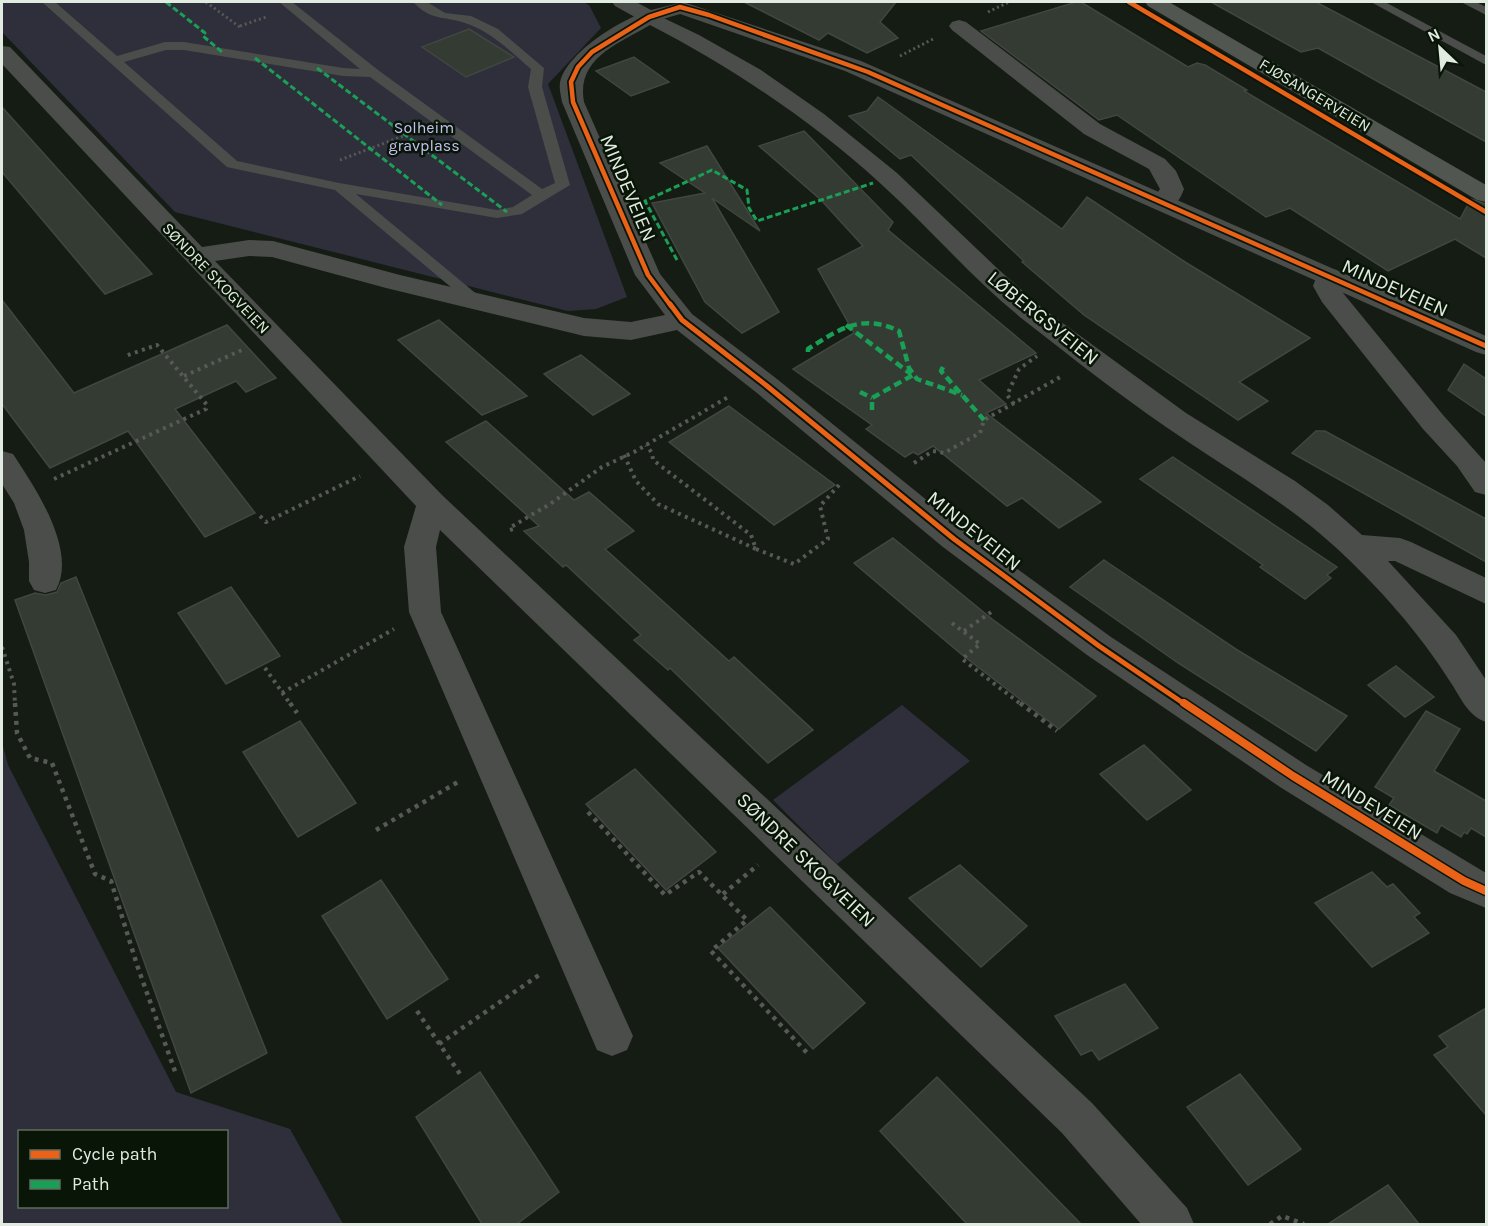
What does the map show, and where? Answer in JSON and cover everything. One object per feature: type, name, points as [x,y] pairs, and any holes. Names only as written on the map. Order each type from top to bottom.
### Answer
[{"type":"highway","name":"FJØSANGERVEIEN","points":[[1155,2],[1486,195]]},
{"type":"highway","name":"FJØSANGERVEIEN","points":[[1187,2],[1486,172]]},
{"type":"street","name":"LØBERGSVEIEN","points":[[622,2],[753,75],[816,119],[894,183],[1033,314],[1176,420],[1284,489],[1317,513],[1354,546]]},
{"type":"street","name":"MINDEVEIEN","points":[[1486,346],[868,72],[680,7],[649,17],[592,52],[578,67],[571,82],[573,102],[648,274],[682,320],[954,538],[1098,646],[1293,776],[1464,882],[1486,891]]},
{"type":"street","points":[[959,26],[1092,129],[1157,164],[1164,171],[1172,189],[1170,195],[1162,202]]},
{"type":"street","name":"SØNDRE SKOGVEIEN","points":[[2,52],[432,504],[1077,1118],[1171,1224]]},
{"type":"street","points":[[195,256],[249,248],[273,249],[395,282],[584,327],[632,331],[682,320]]},
{"type":"street","points":[[1328,276],[1326,286],[1331,296],[1433,422],[1468,459],[1486,484]]},
{"type":"street","points":[[2,460],[35,513],[44,548],[45,581]]},
{"type":"street","points":[[432,504],[420,547],[425,612],[612,1036]]},
{"type":"street","points":[[1354,546],[1400,550],[1486,592]]},
{"type":"street","points":[[1354,546],[1396,589],[1444,644],[1486,708]]},
{"type":"lane","points":[[48,2],[232,164],[339,187],[497,213],[517,211],[563,185],[535,87],[538,68],[494,32],[467,19],[442,16],[419,2]]},
{"type":"lane","points":[[285,2],[373,73],[542,195]]},
{"type":"lane","points":[[1377,2],[1486,61]]},
{"type":"lane","points":[[1467,2],[1486,11]]},
{"type":"lane","points":[[116,60],[165,46],[184,46],[343,72],[373,73]]},
{"type":"lane","points":[[339,187],[477,301]]},
{"type":"path","points":[[330,164],[392,140]]},
{"type":"path","points":[[52,488],[54,478],[74,471],[206,409],[207,405],[156,345],[125,356]]},
{"type":"path","points":[[184,376],[243,349]]},
{"type":"path","points":[[1014,404],[1008,395],[1018,369],[1041,354]]},
{"type":"path","points":[[911,466],[933,450],[944,453],[980,433],[984,420],[1060,377]]},
{"type":"path","points":[[515,524],[548,505],[582,478],[646,445],[726,399]]},
{"type":"path","points":[[646,445],[652,453],[653,460],[751,535],[756,549]]},
{"type":"path","points":[[624,455],[636,481],[658,504],[794,564],[828,539],[820,506],[842,482]]},
{"type":"path","points":[[260,516],[266,522],[391,461]]},
{"type":"path","points":[[964,631],[1000,606]]},
{"type":"path","points":[[282,693],[425,612]]},
{"type":"path","points":[[952,623],[980,644],[962,658],[1057,731]]},
{"type":"path","points":[[2,647],[14,684],[17,733],[30,758],[52,763],[95,874],[111,881],[137,965],[176,1074]]},
{"type":"path","points":[[265,668],[297,713]]},
{"type":"path","points":[[376,830],[491,763]]},
{"type":"path","points":[[588,812],[665,896],[699,872],[747,920],[711,951],[810,1056]]},
{"type":"path","points":[[723,894],[766,859]]},
{"type":"path","points":[[440,1044],[575,950]]},
{"type":"path","points":[[417,1011],[462,1077]]},
{"type":"path","points":[[1270,1224],[1282,1216],[1304,1224]]},
{"type":"green space","name":"Solheim gravplass","points":[[2,2],[583,2],[589,5],[601,28],[548,84],[627,297],[596,309],[568,311],[175,212],[2,32]]},
{"type":"green space","points":[[902,705],[970,761],[837,864],[773,800]]},
{"type":"green space","points":[[2,742],[8,765],[176,1092],[290,1129],[343,1224],[2,1224]]},
{"type":"building","points":[[744,2],[896,2],[880,22],[898,38],[867,53],[828,33],[819,40]]},
{"type":"building","points":[[1081,2],[1188,67],[1197,63],[1205,65],[1247,90],[1244,91],[1460,219],[1471,199],[1486,204],[1486,258],[1455,239],[1388,271],[1290,208],[1266,217],[1117,115],[1099,120],[981,31]]},
{"type":"building","points":[[1211,2],[1316,2],[1486,92],[1486,142],[1318,48],[1301,52]]},
{"type":"building","points":[[469,29],[514,57],[466,77],[422,47]]},
{"type":"building","points":[[634,57],[669,82],[631,96],[596,71]]},
{"type":"building","points":[[878,97],[1062,229],[1087,197],[1185,262],[1310,338],[1239,382],[1268,401],[1238,420],[1084,315],[1022,262],[1024,261],[911,155],[900,159],[849,116],[867,111]]},
{"type":"building","points":[[2,107],[152,274],[105,294],[2,172]]},
{"type":"building","points":[[804,131],[893,222],[888,230],[1036,353],[979,380],[1006,404],[986,413],[1101,502],[1059,528],[1022,498],[1007,506],[933,446],[918,455],[913,452],[905,457],[866,429],[872,425],[793,369],[854,333],[818,269],[863,246],[821,200],[759,146]]},
{"type":"building","points":[[707,146],[760,231],[712,198],[779,312],[742,333],[705,302],[652,203],[705,193],[660,163]]},
{"type":"building","points":[[2,300],[74,393],[227,325],[276,378],[246,392],[236,381],[175,409],[255,513],[205,537],[128,431],[50,468],[2,404]]},
{"type":"building","points":[[439,320],[527,396],[482,415],[398,340]]},
{"type":"building","points":[[581,355],[630,394],[593,415],[544,374]]},
{"type":"building","points":[[1464,364],[1486,379],[1486,416],[1448,390]]},
{"type":"building","points":[[729,406],[835,485],[774,525],[669,442]]},
{"type":"building","points":[[486,421],[574,500],[589,492],[634,531],[605,549],[729,661],[734,657],[813,730],[768,763],[670,668],[668,670],[634,640],[641,635],[566,565],[563,567],[524,531],[539,526],[446,442]]},
{"type":"building","points":[[1316,431],[1325,431],[1486,519],[1486,562],[1292,453]]},
{"type":"building","points":[[1173,457],[1337,567],[1327,575],[1331,578],[1305,599],[1260,567],[1263,565],[1140,479]]},
{"type":"building","points":[[893,538],[992,619],[1096,696],[1059,729],[961,654],[854,563]]},
{"type":"building","points":[[1104,560],[1239,651],[1347,716],[1316,751],[1178,663],[1070,587]]},
{"type":"building","points":[[76,577],[267,1053],[191,1093],[15,600],[35,593],[46,595],[57,592],[61,583]]},
{"type":"building","points":[[231,587],[280,656],[226,684],[178,613]]},
{"type":"building","points":[[1396,666],[1434,697],[1405,717],[1368,685]]},
{"type":"building","points":[[1426,711],[1460,729],[1434,771],[1486,801],[1486,837],[1471,828],[1461,837],[1441,825],[1437,833],[1389,805],[1394,798],[1375,787]]},
{"type":"building","points":[[300,721],[356,803],[298,837],[243,752]]},
{"type":"building","points":[[1144,745],[1191,790],[1147,820],[1100,774]]},
{"type":"building","points":[[635,769],[716,852],[666,890],[586,804]]},
{"type":"building","points":[[960,865],[1027,926],[981,967],[909,898]]},
{"type":"building","points":[[1372,872],[1387,887],[1393,884],[1420,913],[1414,917],[1429,933],[1372,967],[1315,903]]},
{"type":"building","points":[[381,880],[448,979],[387,1019],[322,916]]},
{"type":"building","points":[[770,907],[865,1003],[813,1049],[718,948]]},
{"type":"building","points":[[1125,984],[1158,1028],[1099,1060],[1092,1050],[1081,1055],[1055,1016]]},
{"type":"building","points":[[1486,1008],[1486,1115],[1434,1055],[1448,1047],[1439,1036]]},
{"type":"building","points":[[480,1072],[559,1192],[517,1224],[482,1224],[416,1117]]},
{"type":"building","points":[[1240,1074],[1301,1149],[1248,1185],[1187,1107]]},
{"type":"building","points":[[937,1077],[1081,1224],[967,1224],[880,1131]]},
{"type":"building","points":[[1388,1185],[1419,1224],[1328,1224]]},
{"type":"marked path","points":[[166,2],[205,33],[203,36],[222,52]]},
{"type":"marked path","points":[[255,58],[442,205]]},
{"type":"marked path","points":[[317,68],[507,212]]},
{"type":"marked path","points":[[677,260],[645,201],[712,170],[747,190],[749,208],[757,221],[873,183]]},
{"type":"marked path","points":[[808,352],[808,349],[819,342],[852,325],[863,322],[887,325],[899,331],[909,368],[917,379],[962,395]]},
{"type":"marked path","points":[[846,325],[911,374]]},
{"type":"marked path","points":[[943,367],[941,371],[984,420]]},
{"type":"marked path","points":[[872,410],[872,398],[913,375]]},
{"type":"marked path","points":[[860,392],[872,398]]},
{"type":"cycle path","points":[[1129,2],[1486,212]]},
{"type":"cycle path","points":[[1486,346],[868,72],[709,15],[680,7],[649,17],[592,52],[578,67],[571,82],[573,102],[648,275],[682,320],[767,386],[954,539],[1099,646],[1293,776],[1464,881],[1486,891]]}]
